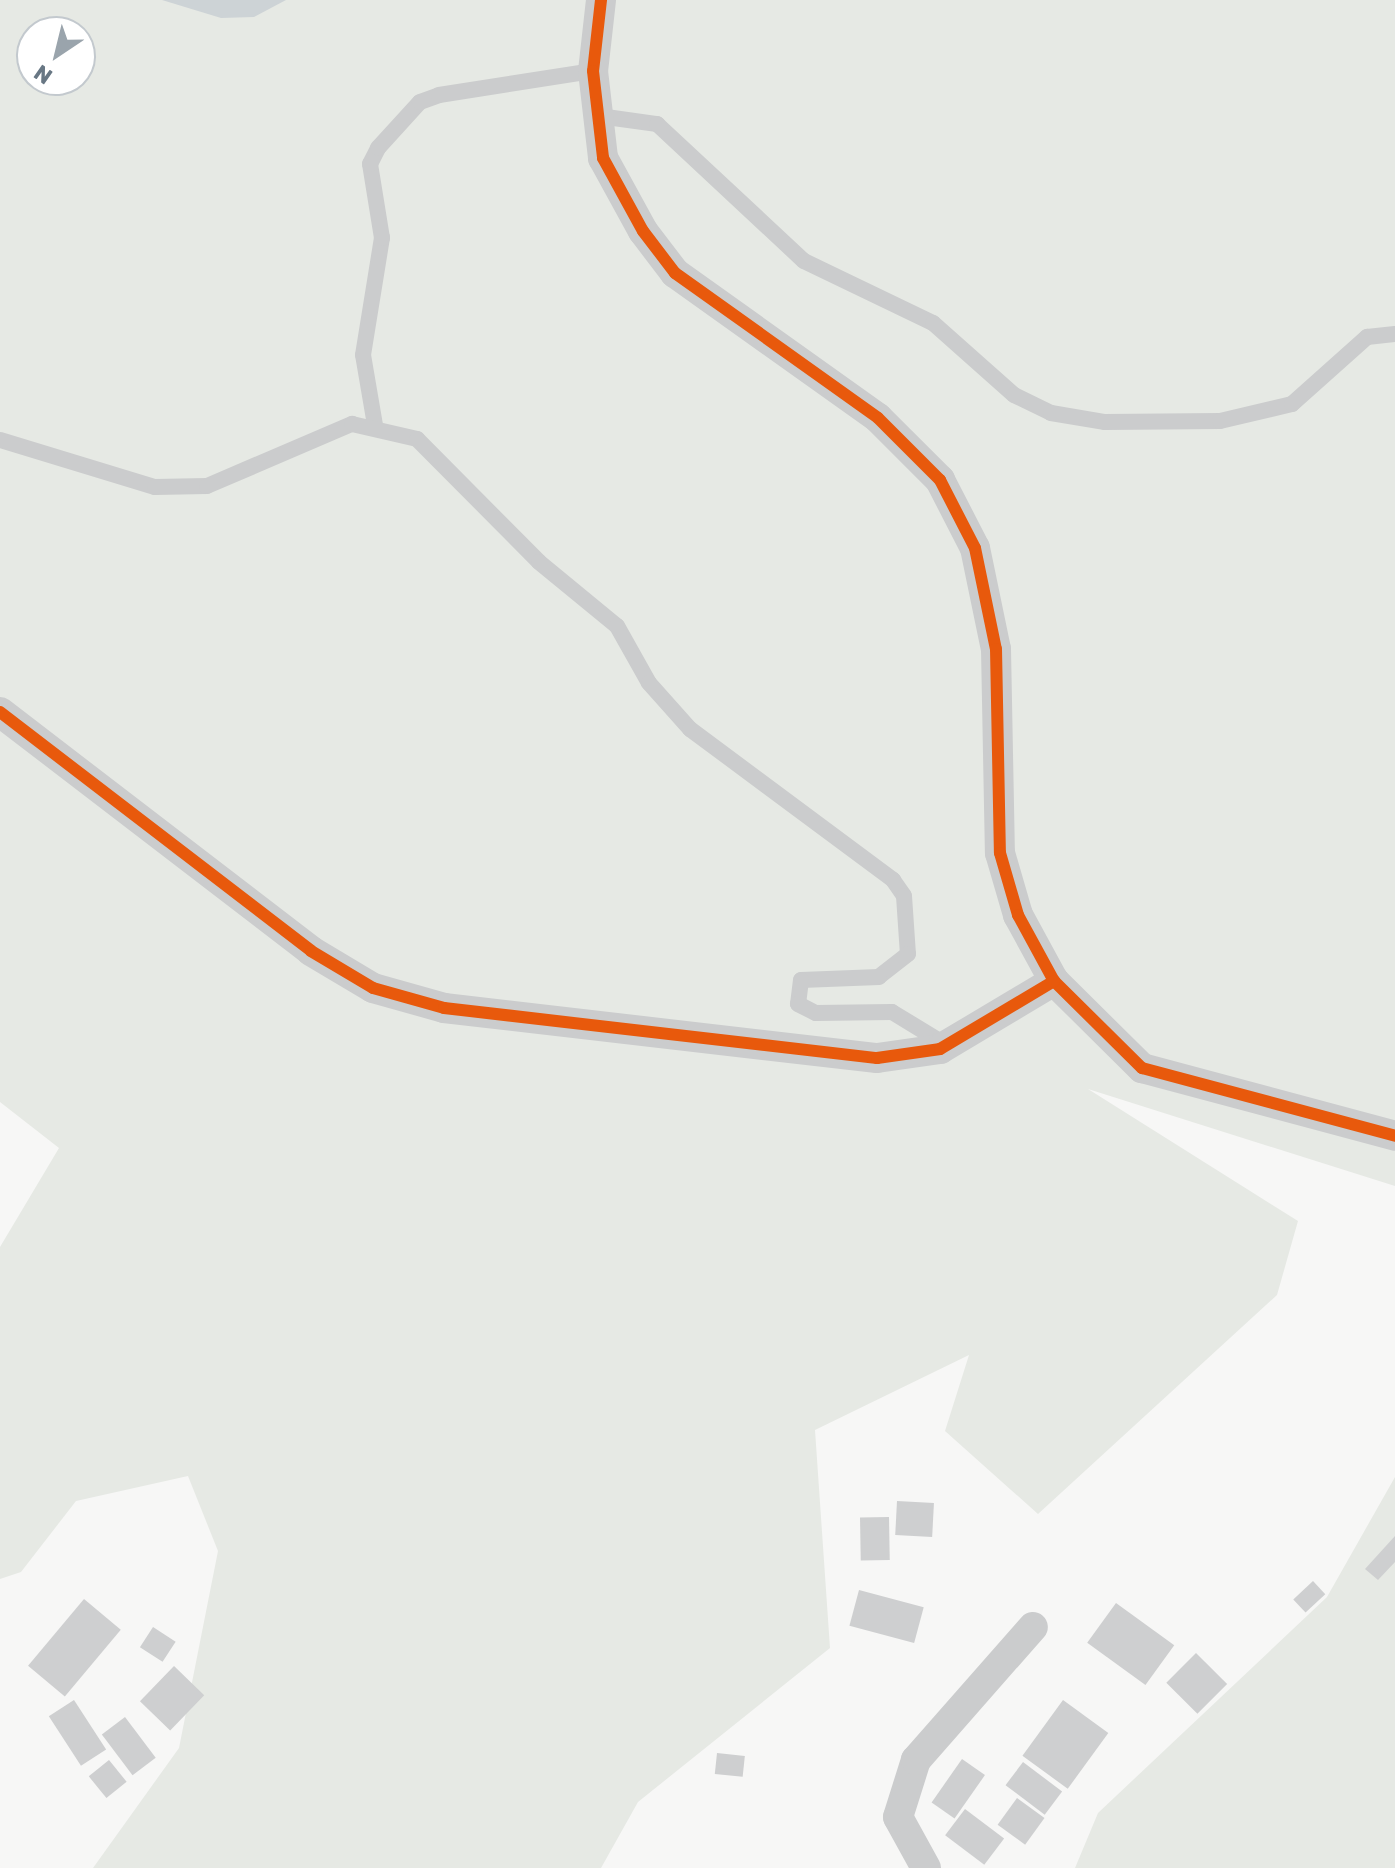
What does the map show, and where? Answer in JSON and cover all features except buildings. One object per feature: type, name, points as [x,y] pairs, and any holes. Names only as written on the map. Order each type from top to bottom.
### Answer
[{"type":"street","points":[[601,0],[593,71],[603,158],[675,273],[878,418],[940,480],[975,548],[996,649],[1000,853],[1018,915],[1054,981],[1142,1068],[1395,1136]]},
{"type":"street","points":[[0,712],[311,951],[373,988],[444,1008],[771,1051],[877,1058],[940,1049],[1054,981]]},
{"type":"street","points":[[926,1868],[898,1817],[916,1760],[1033,1627]]},
{"type":"lane","points":[[375,425],[363,355],[382,238],[370,164],[378,148],[420,102],[439,95],[593,71]]},
{"type":"lane","points":[[599,116],[657,124],[804,261],[933,323],[1014,395],[1051,413],[1105,422],[1220,421],[1292,404],[1367,337],[1395,334]]},
{"type":"lane","points":[[0,440],[140,484],[207,486],[352,424],[375,425],[417,439],[451,466],[539,562],[617,626],[649,683],[690,729],[893,880],[904,896],[908,954],[879,977],[801,980],[798,1004],[816,1013],[892,1012],[938,1040],[940,1049]]},
{"type":"shaded area","points":[[0,0],[1395,0],[1395,1186],[1088,1089],[1298,1221],[1277,1295],[1038,1514],[945,1431],[969,1355],[815,1430],[830,1648],[638,1802],[601,1868],[93,1868],[179,1748],[218,1551],[188,1476],[76,1501],[21,1572],[0,1579],[0,1247],[59,1148],[0,1102]]},
{"type":"shaded area","points":[[162,0],[286,0],[254,17],[221,18]]},
{"type":"shaded area","points":[[1395,1477],[1395,1868],[1075,1868],[1098,1813],[1327,1597]]},
{"type":"cycle path","points":[[601,0],[593,71],[603,158],[643,231],[675,273],[878,418],[940,480],[975,548],[996,649],[1000,853],[1018,915],[1054,981],[1142,1068],[1395,1136]]},
{"type":"cycle path","points":[[0,712],[311,951],[373,988],[444,1008],[877,1058],[940,1049],[1054,981]]}]
